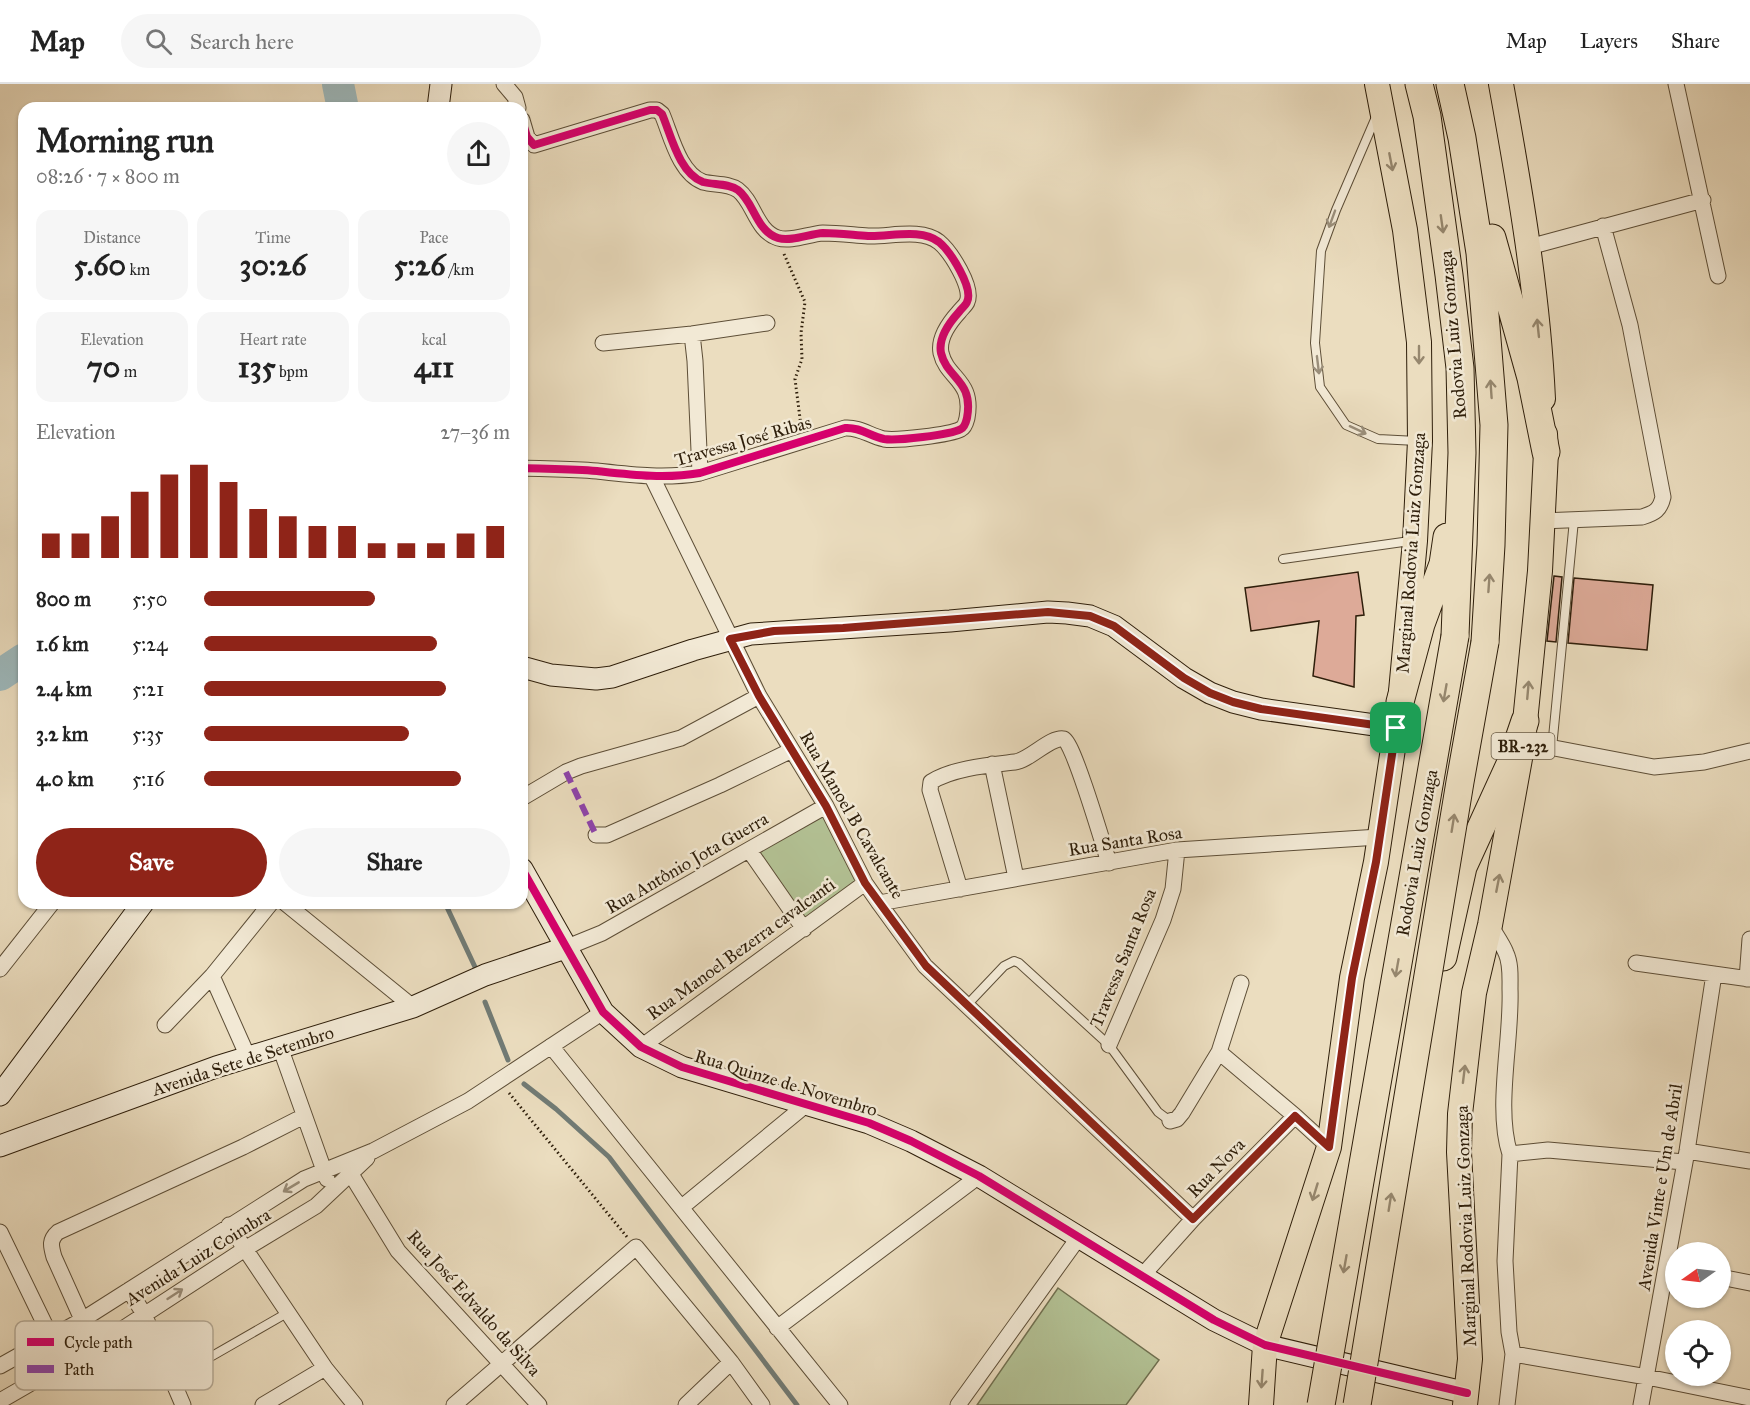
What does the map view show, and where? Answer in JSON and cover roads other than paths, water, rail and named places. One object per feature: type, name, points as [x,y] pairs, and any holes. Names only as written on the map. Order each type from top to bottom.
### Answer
[{"type":"highway","name":"Rodovia Luiz Gonzaga","points":[[1321,1405],[1455,636],[1462,453],[1460,368],[1427,116],[1419,84]]},
{"type":"highway","name":"Rodovia Luiz Gonzaga","points":[[1357,1405],[1485,642],[1491,545],[1494,425],[1480,253],[1452,84]]},
{"type":"highway","points":[[1452,84],[1465,115],[1475,153],[1491,235],[1531,378],[1546,452]]},
{"type":"highway","points":[[1398,715],[1421,624],[1443,564],[1448,532],[1449,274]]},
{"type":"highway","points":[[1412,1073],[1436,988],[1463,867],[1524,732]]},
{"type":"main road","name":"Marginal Rodovia Luiz Gonzaga","points":[[1466,1399],[1470,1359],[1459,1152],[1460,1114],[1474,993],[1490,925],[1524,732],[1540,571],[1546,452],[1541,348],[1530,247],[1501,84]]},
{"type":"main road","name":"Marginal Rodovia Luiz Gonzaga","points":[[1261,1405],[1265,1345],[1329,1147],[1352,978],[1379,837],[1398,715],[1415,541],[1420,441],[1419,342],[1405,231],[1378,96]]},
{"type":"street","points":[[439,102],[441,84]]},
{"type":"street","points":[[505,84],[516,102]]},
{"type":"street","points":[[1676,84],[1718,276]]},
{"type":"street","name":"Travessa José Ribas","points":[[528,136],[534,145],[540,144],[650,110],[657,110],[662,114],[690,175],[699,180],[735,188],[745,196],[760,224],[771,235],[785,239],[821,233],[931,237],[940,243],[956,264],[968,294],[968,302],[944,333],[941,343],[942,354],[961,383],[968,397],[969,406],[966,424],[962,429],[941,434],[886,439],[863,430],[845,428],[700,473],[677,477],[528,468]]},
{"type":"street","points":[[1530,247],[1703,200]]},
{"type":"street","points":[[1541,521],[1642,517],[1654,514],[1661,507],[1663,497],[1630,325],[1604,226]]},
{"type":"street","points":[[603,343],[692,334],[767,323]]},
{"type":"street","name":"Travessa José Ribas","points":[[692,334],[700,473]]},
{"type":"street","name":"Rua Manoel B Cavalcante","points":[[652,477],[759,696],[826,806],[865,883],[879,903],[926,966],[1193,1219]]},
{"type":"street","points":[[528,669],[551,675],[596,680],[612,677],[730,639],[774,631],[1048,612],[1067,613],[1090,616],[1114,626],[1184,678],[1210,693],[1233,702],[1261,709],[1398,715]]},
{"type":"street","points":[[528,794],[580,766],[681,738],[759,696]]},
{"type":"street","points":[[1524,732],[1552,748],[1654,767],[1704,762],[1750,751]]},
{"type":"street","points":[[960,889],[930,790],[931,782],[945,775],[992,764],[1023,760],[1056,740],[1067,741],[1076,759],[1109,863]]},
{"type":"street","points":[[596,835],[608,835],[792,750]]},
{"type":"street","points":[[992,764],[1016,878]]},
{"type":"street","name":"Rua Antônio Jota Guerra","points":[[566,948],[602,933],[826,806]]},
{"type":"street","name":"Rua Santa Rosa","points":[[879,903],[1177,850],[1379,837]]},
{"type":"street","points":[[749,850],[804,929]]},
{"type":"street","name":"Travessa Santa Rosa","points":[[1109,1045],[1163,920],[1173,889],[1177,850]]},
{"type":"street","name":"Rua Quinze de Novembro","points":[[528,880],[603,1012],[641,1047],[682,1067],[869,1123],[911,1141],[979,1176],[1215,1320],[1265,1345],[1466,1399]]},
{"type":"street","name":"Rua Manoel Bezerra cavalcanti","points":[[641,1047],[865,883]]},
{"type":"street","points":[[0,969],[47,909]]},
{"type":"street","points":[[0,1095],[139,909]]},
{"type":"street","points":[[165,1025],[212,976],[266,909]]},
{"type":"street","points":[[292,909],[413,1006]]},
{"type":"street","points":[[1490,925],[1506,951],[1509,965],[1511,1012],[1504,1120],[1510,1154],[1505,1261],[1509,1332],[1513,1354],[1507,1405]]},
{"type":"street","points":[[1636,963],[1749,979],[1750,939]]},
{"type":"street","name":"Avenida Sete de Setembro","points":[[0,1146],[216,1067],[413,1006],[485,975],[566,948]]},
{"type":"street","name":"Avenida Vinte e Um de Abril","points":[[1674,1242],[1685,1156],[1714,974]]},
{"type":"street","points":[[212,976],[248,1058]]},
{"type":"street","points":[[1170,1121],[1177,1119],[1182,1113],[1219,1052],[1241,983]]},
{"type":"street","points":[[347,1169],[373,1151],[468,1101],[603,1012]]},
{"type":"street","points":[[551,1046],[840,1405]]},
{"type":"street","points":[[280,1047],[324,1172],[333,1190]]},
{"type":"street","points":[[1219,1052],[1329,1147]]},
{"type":"street","points":[[682,1206],[807,1104]]},
{"type":"street","points":[[82,1320],[50,1246],[52,1238],[58,1232],[243,1147],[304,1116]]},
{"type":"street","name":"Rua Nova","points":[[1142,1276],[1193,1219],[1295,1116]]},
{"type":"street","points":[[1510,1154],[1548,1150],[1651,1158],[1685,1156],[1750,1161]]},
{"type":"street","name":"Avenida Luiz Coimbra","points":[[82,1320],[304,1179],[324,1172],[347,1169]]},
{"type":"street","name":"Avenida Luiz Coimbra","points":[[133,1321],[316,1206],[333,1190],[347,1169]]},
{"type":"street","name":"Rua José Edvaldo da Silva","points":[[347,1169],[398,1251],[539,1405]]},
{"type":"street","points":[[777,1328],[979,1176]]},
{"type":"street","points":[[229,1225],[325,1368],[355,1405]]},
{"type":"street","points":[[0,1232],[4,1254],[43,1321]]},
{"type":"street","points":[[958,1405],[1079,1237]]},
{"type":"street","points":[[454,1405],[636,1247],[731,1362],[762,1405]]},
{"type":"street","points":[[1731,1279],[1750,1283]]},
{"type":"street","points":[[129,1290],[147,1321]]},
{"type":"street","name":"Avenida Vinte e Um de Abril","points":[[1641,1405],[1665,1295]]},
{"type":"street","points":[[1513,1354],[1647,1377],[1750,1398]]},
{"type":"street","name":"Avenida Luiz Coimbra","points":[[0,1366],[15,1357]]},
{"type":"street","points":[[686,1405],[731,1362]]},
{"type":"street","points":[[263,1405],[325,1368]]},
{"type":"street","name":"Avenida Luiz Coimbra","points":[[0,1401],[19,1390]]},
{"type":"street","points":[[177,1390],[183,1405]]},
{"type":"lane","points":[[1378,96],[1321,250],[1315,343],[1320,387],[1346,425],[1378,440],[1420,441]]},
{"type":"lane","points":[[1552,748],[1574,520]]},
{"type":"lane","points":[[1283,559],[1415,541]]},
{"type":"lane","points":[[967,1005],[1004,966],[1014,961],[1109,1045],[1158,1112],[1170,1121]]},
{"type":"lane","points":[[213,1355],[287,1312]]},
{"type":"waterway","points":[[338,84],[342,102]]},
{"type":"waterway","points":[[0,675],[18,663]]},
{"type":"waterway","points":[[448,909],[475,967]]},
{"type":"waterway","points":[[485,1002],[508,1060]]},
{"type":"waterway","points":[[524,1084],[556,1109],[609,1157],[797,1405]]}]
